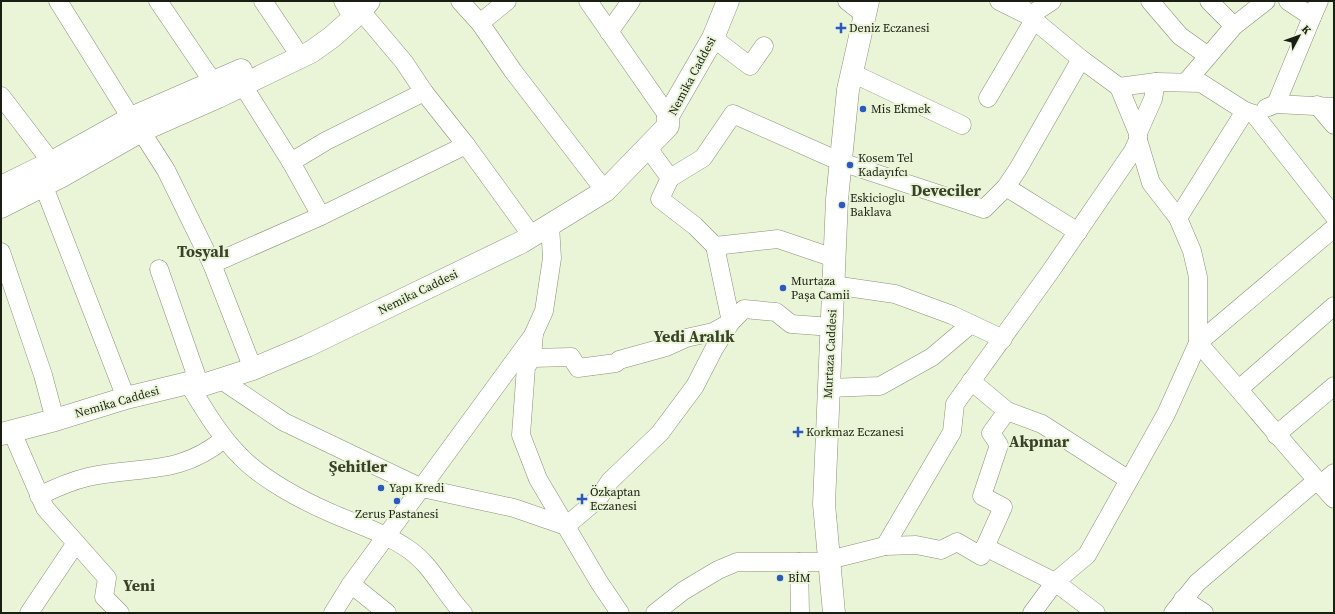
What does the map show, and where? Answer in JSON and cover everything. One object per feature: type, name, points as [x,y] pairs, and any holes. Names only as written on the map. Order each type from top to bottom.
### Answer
[{"type":"main road","name":"Nemika Caddesi","points":[[6,433],[55,420],[126,398],[220,379],[253,369],[314,343],[541,230],[605,191],[668,126],[668,116],[713,38],[728,1]]},
{"type":"main road","points":[[136,124],[242,84],[311,52],[332,37],[355,5]]},
{"type":"main road","points":[[1,207],[49,173],[212,82],[302,44],[355,5]]},
{"type":"main road","name":"Murtaza Caddesi","points":[[834,613],[824,504],[837,199],[848,90],[866,8]]},
{"type":"main road","points":[[1,187],[49,173]]},
{"type":"street","points":[[58,1],[166,170],[212,264],[253,369]]},
{"type":"street","points":[[158,1],[212,82]]},
{"type":"street","points":[[263,1],[294,47]]},
{"type":"street","points":[[460,1],[480,23],[513,71],[605,191]]},
{"type":"street","points":[[480,23],[507,1]]},
{"type":"street","points":[[588,1],[668,116]]},
{"type":"street","points":[[609,32],[631,1]]},
{"type":"street","points":[[847,1],[866,8]]},
{"type":"street","points":[[999,1],[1031,18]]},
{"type":"street","points":[[1016,1],[1031,18],[1081,59],[1119,87],[1138,136],[1151,183],[1178,218],[1192,251],[1198,277],[1198,343],[1166,414],[1134,468],[1129,480],[1087,555],[1055,582],[1032,613]]},
{"type":"street","points":[[988,98],[1031,18],[1052,1]]},
{"type":"street","points":[[1150,1],[1180,36],[1208,56]]},
{"type":"street","points":[[1209,1],[1234,26]]},
{"type":"street","points":[[1187,81],[1234,26],[1266,1]]},
{"type":"street","points":[[1288,1],[1312,17]]},
{"type":"street","points":[[1276,104],[1319,1]]},
{"type":"street","points":[[333,613],[351,584],[534,333],[544,312],[551,266],[541,230],[466,145],[424,92],[404,62],[355,5]]},
{"type":"street","points":[[713,38],[750,66],[764,46]]},
{"type":"street","points":[[731,322],[715,246],[695,226],[660,199],[670,178],[703,158],[733,114],[841,162],[984,209],[1006,186],[1018,169],[1081,59]]},
{"type":"street","points":[[852,73],[962,125]]},
{"type":"street","points":[[1119,87],[1156,82],[1187,81],[1201,83],[1250,112],[1334,216]]},
{"type":"street","points":[[885,546],[952,432],[955,404],[1003,339],[1133,151],[1153,99],[1156,82]]},
{"type":"street","points":[[242,84],[291,162],[321,216]]},
{"type":"street","points":[[291,162],[326,141],[424,92]]},
{"type":"street","points":[[1,96],[49,173],[126,398]]},
{"type":"street","points":[[1178,218],[1250,112],[1276,104],[1326,106],[1334,125]]},
{"type":"street","points":[[212,264],[321,216],[466,145]]},
{"type":"street","points":[[648,148],[670,178]]},
{"type":"street","points":[[1006,186],[1078,232]]},
{"type":"street","points":[[1198,343],[1334,228]]},
{"type":"street","points":[[715,246],[778,238],[834,258]]},
{"type":"street","points":[[1,252],[43,375],[55,420]]},
{"type":"street","points":[[159,269],[194,384],[224,439],[242,458],[267,479],[328,512],[407,548],[426,563],[463,613]]},
{"type":"street","points":[[833,285],[895,294],[952,315],[1003,339]]},
{"type":"street","points":[[1239,389],[1334,306]]},
{"type":"street","points":[[566,526],[598,499],[610,481],[660,433],[694,386],[714,349],[731,322],[744,309],[776,312],[791,324],[832,327]]},
{"type":"street","points":[[532,358],[571,357],[578,368],[616,363],[619,360],[666,347],[686,338],[713,332],[731,322]]},
{"type":"street","points":[[829,388],[880,386],[932,358],[971,324]]},
{"type":"street","points":[[534,333],[532,358],[526,367],[521,435],[538,479],[599,582],[620,613]]},
{"type":"street","points":[[1198,343],[1239,389],[1276,435],[1334,499]]},
{"type":"street","points":[[220,379],[284,422],[422,488],[514,508],[566,526]]},
{"type":"street","points":[[971,381],[1007,410],[1042,424],[1129,480]]},
{"type":"street","points":[[1276,435],[1334,386]]},
{"type":"street","points":[[655,613],[683,591],[718,570],[737,562],[829,561],[885,546],[916,545],[941,550],[957,542],[980,556],[1003,507],[982,496],[999,445],[991,433],[1007,410]]},
{"type":"street","points":[[6,433],[45,508],[107,578],[104,597],[120,613]]},
{"type":"street","points":[[39,496],[88,477],[176,465],[203,454],[224,439]]},
{"type":"street","points":[[1204,613],[1178,606],[1197,584],[1319,482],[1334,472]]},
{"type":"street","points":[[29,613],[76,543]]},
{"type":"street","points":[[985,547],[1055,582],[1096,613]]},
{"type":"street","points":[[799,562],[800,613]]},
{"type":"street","points":[[351,584],[387,613]]},
{"type":"place","name":"Deniz Eczanesi","points":[[841,28]]},
{"type":"place","name":"Mis Ekmek","points":[[863,109]]},
{"type":"place","name":"Kosem Tel Kadayıfcı","points":[[850,165]]},
{"type":"place","name":"Eskicioglu Baklava","points":[[842,205]]},
{"type":"place","name":"Murtaza Paşa Camii","points":[[783,288]]},
{"type":"place","name":"Korkmaz Eczanesi","points":[[798,432]]},
{"type":"place","name":"Yapı Kredi","points":[[381,488]]},
{"type":"place","name":"Özkaptan Eczanesi","points":[[582,499]]},
{"type":"place","name":"Zerus Pastanesi","points":[[397,501]]},
{"type":"place","name":"BİM","points":[[780,578]]},
{"type":"district","name":"Deveciler","points":[[946,190]]},
{"type":"district","name":"Tosyalı","points":[[203,251]]},
{"type":"district","name":"Yedi Aralık","points":[[694,336]]},
{"type":"district","name":"Akpınar","points":[[1039,441]]},
{"type":"district","name":"Şehitler","points":[[358,466]]},
{"type":"district","name":"Yeni","points":[[139,585]]}]
